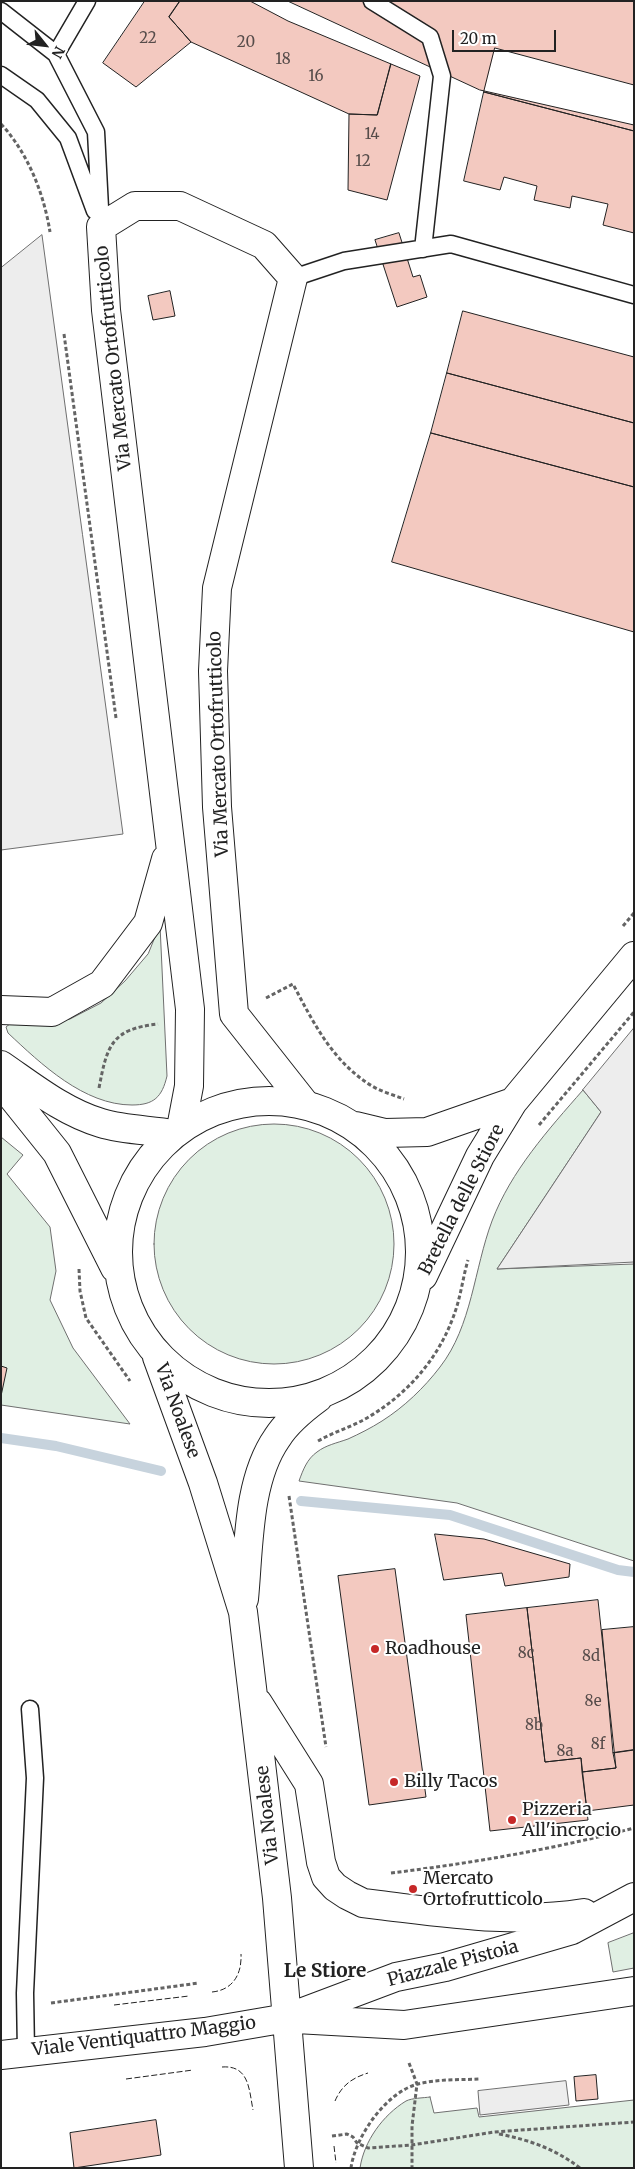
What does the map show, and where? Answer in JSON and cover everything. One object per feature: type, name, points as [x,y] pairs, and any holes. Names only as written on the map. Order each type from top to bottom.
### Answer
[{"type":"main road","name":"Via Mercato Ortofrutticolo","points":[[177,1131],[189,1086],[190,1009],[106,310],[101,227],[134,206],[180,206],[264,245],[293,278],[217,588],[213,671],[217,807],[234,1014]]},
{"type":"main road","name":"Via Mercato Ortofrutticolo","points":[[1,1010],[52,1012],[102,984],[148,924],[170,846]]},
{"type":"main road","name":"Bretella delle Stiore","points":[[413,1300],[480,1156],[513,1102],[634,956]]},
{"type":"main road","points":[[234,1014],[305,1104]]},
{"type":"main road","points":[[1,1066],[53,1101],[84,1117],[103,1124],[177,1131]]},
{"type":"main road","name":"Via Noalese","points":[[1,1083],[56,1153],[119,1274],[130,1312],[138,1330],[156,1353],[178,1374],[205,1390],[233,1400],[263,1404],[294,1402],[323,1394]]},
{"type":"main road","name":"Via Noalese","points":[[119,1274],[118,1235],[127,1197],[146,1162],[177,1131],[219,1108],[262,1100],[305,1104],[330,1112],[353,1125],[379,1146],[394,1166],[413,1202],[420,1235],[420,1268],[413,1300],[398,1331],[378,1357],[353,1378],[323,1394],[298,1414],[278,1436],[266,1456],[254,1501],[243,1612]]},
{"type":"main road","name":"Bretella delle Stiore","points":[[353,1125],[385,1134],[427,1132],[513,1102]]},
{"type":"main road","name":"Via Noalese","points":[[156,1353],[203,1483],[243,1612],[277,1898],[299,2168]]},
{"type":"main road","points":[[254,1697],[309,1784],[321,1862],[326,1877],[335,1887],[347,1895],[379,1906],[507,1918],[559,1917],[625,1902]]},
{"type":"main road","name":"Piazzale Pistoia","points":[[287,2018],[396,1977],[445,1967],[572,1930],[625,1902]]},
{"type":"main road","points":[[287,2018],[404,2025],[634,1991]]},
{"type":"main road","name":"Viale Ventiquattro Maggio","points":[[13,2054],[206,2032],[287,2018]]},
{"type":"lane","points":[[56,54],[88,1]]},
{"type":"lane","points":[[372,1],[430,37],[442,76],[423,249]]},
{"type":"lane","name":"Via Mercato Ortofrutticolo","points":[[1,12],[56,54],[96,132],[101,227]]},
{"type":"lane","points":[[1,75],[37,100],[68,138],[101,227]]},
{"type":"lane","points":[[293,278],[344,261],[451,244],[634,294]]},
{"type":"lane","points":[[13,2054],[25,2006],[35,1778],[30,1709]]},
{"type":"path","points":[[1,124],[20,149],[34,178],[46,206],[50,232]]},
{"type":"path","points":[[64,334],[116,718]]},
{"type":"path","points":[[621,928],[634,913]]},
{"type":"path","points":[[234,1014],[293,984],[320,1034],[337,1058],[373,1087],[406,1100]]},
{"type":"path","points":[[84,1117],[97,1100],[106,1052],[118,1036],[138,1026],[174,1022],[189,1023]]},
{"type":"path","points":[[78,1267],[80,1291],[86,1318],[131,1382]]},
{"type":"path","points":[[293,1530],[327,1754]]},
{"type":"path","points":[[388,1873],[449,1866],[569,1845],[634,1828]]},
{"type":"path","points":[[25,2006],[199,1983]]},
{"type":"path","points":[[409,2063],[417,2084],[412,2126],[412,2168]]},
{"type":"path","points":[[351,2168],[357,2144],[363,2131],[377,2114],[400,2093],[417,2084],[479,2079]]},
{"type":"path","points":[[332,2136],[347,2134],[353,2137],[357,2144],[368,2148],[412,2145],[494,2132],[634,2122]]},
{"type":"path","points":[[494,2132],[532,2141],[562,2155],[580,2168]]},
{"type":"green space","points":[[160,925],[167,1076],[163,1089],[156,1098],[140,1105],[132,1105],[114,1103],[97,1098],[64,1081],[8,1033],[6,1027],[11,1023],[70,1019],[101,1003],[125,981],[148,954]]},
{"type":"green space","points":[[583,1090],[601,1112],[497,1269],[634,1264],[634,1561],[457,1503],[299,1481],[306,1465],[320,1450],[365,1431],[390,1416],[413,1397],[440,1367],[451,1351],[459,1334],[492,1221],[509,1185],[532,1152]]},
{"type":"green space","points":[[274,1124],[297,1127],[320,1134],[340,1145],[359,1159],[373,1178],[384,1198],[391,1221],[394,1244],[391,1267],[384,1290],[373,1310],[359,1329],[340,1343],[320,1354],[297,1361],[274,1364],[251,1361],[228,1354],[208,1343],[189,1329],[175,1310],[164,1290],[157,1267],[154,1244],[157,1221],[164,1198],[175,1178],[189,1159],[208,1145],[228,1134],[251,1127]]},
{"type":"green space","points":[[1,1137],[23,1155],[7,1174],[50,1227],[56,1271],[50,1300],[73,1348],[130,1424],[1,1405]]},
{"type":"green space","points":[[634,1933],[634,1968],[613,1972],[608,1943]]},
{"type":"green space","points":[[430,2097],[434,2113],[477,2108],[479,2117],[634,2100],[634,2168],[360,2168],[370,2139],[382,2121],[406,2101]]},
{"type":"shaded area","points":[[42,235],[123,834],[1,850],[1,268]]},
{"type":"shaded area","points":[[634,1028],[634,1262],[497,1269],[601,1112],[583,1090]]},
{"type":"shaded area","points":[[566,2081],[569,2105],[480,2115],[478,2091]]},
{"type":"building","points":[[145,1],[180,1],[169,17],[191,42],[136,87],[103,63]]},
{"type":"building","points":[[180,1],[250,1],[288,21],[391,64],[377,115],[349,114],[191,42],[169,17]]},
{"type":"building","points":[[288,1],[634,1],[634,125],[480,90]]},
{"type":"building","points":[[495,48],[634,85],[634,131],[484,92]]},
{"type":"building","points":[[391,64],[420,76],[387,200],[348,190],[349,114],[377,115]]},
{"type":"building","points":[[484,92],[634,131],[634,233],[603,225],[608,204],[572,196],[570,208],[534,200],[537,186],[504,177],[500,190],[464,181]]},
{"type":"building","points":[[399,233],[413,277],[420,275],[427,297],[397,307],[375,240]]},
{"type":"building","points":[[170,291],[175,316],[153,320],[148,296]]},
{"type":"building","points":[[463,311],[634,357],[634,423],[447,373]]},
{"type":"building","points":[[447,373],[634,423],[634,487],[431,433]]},
{"type":"building","points":[[431,433],[634,487],[634,632],[392,562]]},
{"type":"building","points":[[1,1366],[7,1368],[1,1396]]},
{"type":"building","points":[[435,1534],[484,1539],[570,1564],[569,1577],[505,1586],[502,1573],[444,1580]]},
{"type":"building","points":[[395,1569],[426,1797],[369,1805],[338,1576]]},
{"type":"building","points":[[598,1600],[616,1768],[582,1772],[581,1758],[545,1762],[527,1608]]},
{"type":"building","points":[[527,1608],[545,1762],[581,1758],[588,1820],[490,1831],[466,1615]]},
{"type":"building","points":[[634,1627],[634,1750],[613,1753],[602,1630]]},
{"type":"building","points":[[634,1750],[634,1805],[587,1811],[582,1772],[616,1768],[613,1753]]},
{"type":"building","points":[[596,2075],[598,2099],[576,2101],[574,2077]]},
{"type":"building","points":[[156,2120],[161,2155],[74,2168],[70,2133]]},
{"type":"waterway","points":[[1,1438],[56,1446],[161,1471]]},
{"type":"waterway","points":[[301,1501],[450,1515],[618,1570],[634,1572]]},
{"type":"fence","points":[[212,1992],[226,1988],[235,1980],[240,1968],[241,1954]]},
{"type":"fence","points":[[114,2005],[189,1996]]},
{"type":"fence","points":[[222,2067],[231,2067],[243,2074],[249,2087],[253,2110]]},
{"type":"fence","points":[[126,2079],[193,2070]]},
{"type":"fence","points":[[335,2101],[348,2083],[368,2073]]},
{"type":"fence","points":[[334,2146],[336,2163]]},
{"type":"place","name":"Roadhouse","points":[[375,1649]]},
{"type":"place","name":"Billy Tacos","points":[[394,1782]]},
{"type":"place","name":"Pizzeria All'incrocio","points":[[512,1820]]},
{"type":"place","name":"Mercato Ortofrutticolo","points":[[413,1889]]},
{"type":"district","name":"Le Stiore","points":[[325,1972]]}]
